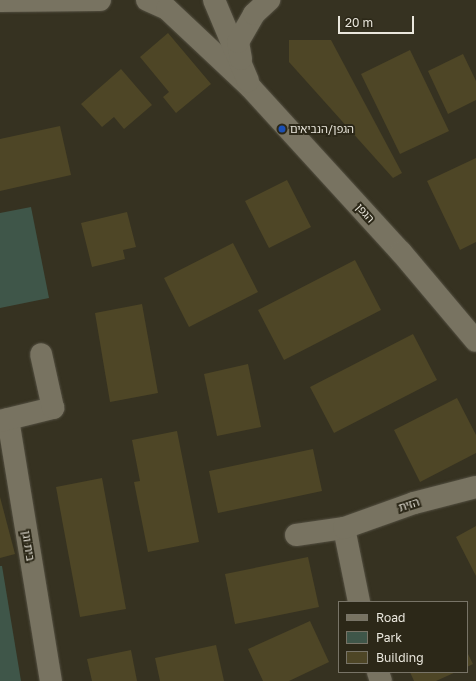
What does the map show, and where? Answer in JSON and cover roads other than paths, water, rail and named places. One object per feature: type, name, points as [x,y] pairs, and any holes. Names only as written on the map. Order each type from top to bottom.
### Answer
[{"type":"street","points":[[0,1],[100,0]]},
{"type":"street","name":"הגפן","points":[[147,0],[167,10],[251,88],[401,252],[476,341]]},
{"type":"street","name":"הגפן","points":[[214,0],[251,88]]},
{"type":"street","points":[[241,65],[238,42],[254,14],[269,0]]},
{"type":"street","points":[[4,420],[53,408],[42,354]]},
{"type":"street","name":"בית וגן","points":[[4,420],[51,681]]},
{"type":"street","name":"הזית","points":[[296,535],[344,528],[414,503],[476,487]]},
{"type":"street","points":[[344,528],[359,601]]},
{"type":"place","name":"הגפן/הנביאים","points":[[282,129]]}]
